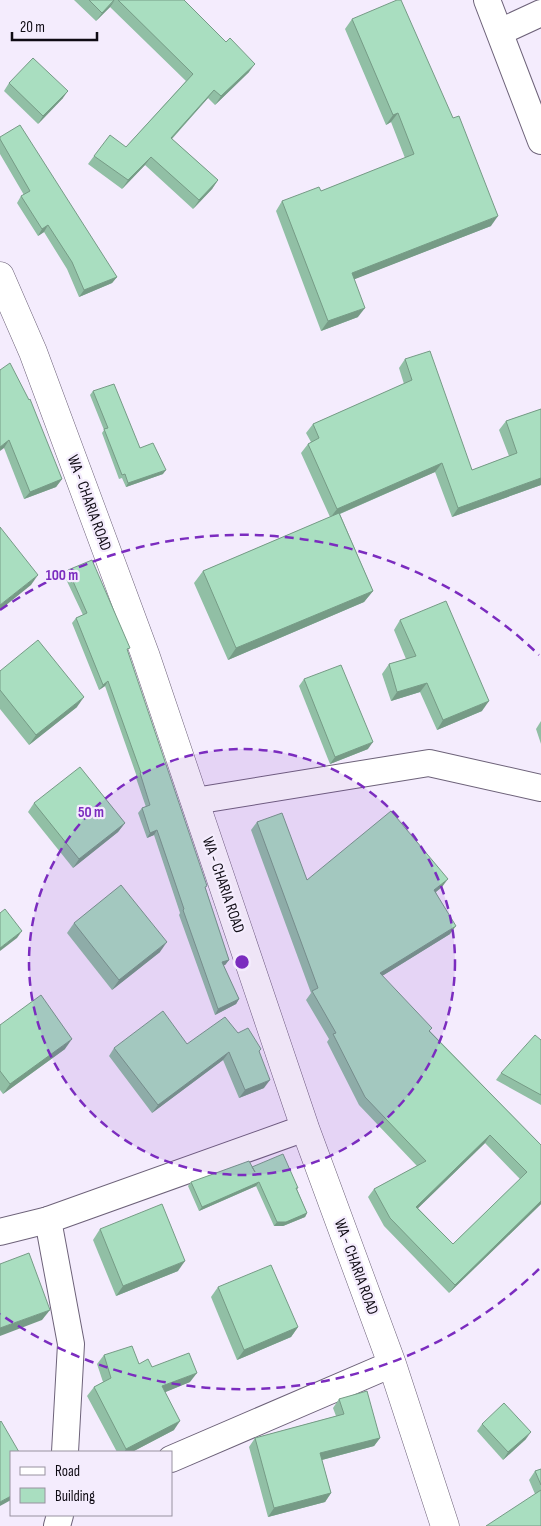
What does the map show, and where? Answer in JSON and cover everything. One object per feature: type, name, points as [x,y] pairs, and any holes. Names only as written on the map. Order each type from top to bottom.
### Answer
[{"type":"street","points":[[487,0],[541,141]]},
{"type":"street","points":[[500,32],[541,13]]},
{"type":"street","name":"WA - CHARIA ROAD","points":[[0,276],[32,352],[135,626],[305,1128],[392,1364],[445,1526]]},
{"type":"street","points":[[195,801],[429,763],[541,788]]},
{"type":"street","points":[[0,1232],[48,1220],[305,1128]]},
{"type":"street","points":[[48,1220],[70,1344],[65,1451]]},
{"type":"street","points":[[172,1459],[392,1364]]},
{"type":"building","points":[[89,0],[114,0],[102,13]]},
{"type":"building","points":[[118,0],[184,0],[226,42],[230,38],[255,64],[221,96],[214,90],[171,138],[218,180],[199,200],[151,157],[128,180],[94,156],[110,135],[126,147],[193,74]]},
{"type":"building","points":[[401,0],[453,118],[459,116],[498,216],[352,273],[365,308],[328,321],[282,201],[319,187],[321,191],[414,154],[398,113],[393,115],[352,19]]},
{"type":"building","points":[[33,58],[68,91],[43,116],[9,83]]},
{"type":"building","points":[[20,125],[117,277],[84,290],[72,262],[48,225],[42,229],[21,196],[30,191],[0,139],[0,137]]},
{"type":"building","points":[[430,351],[472,470],[517,453],[506,421],[541,409],[541,478],[458,508],[442,463],[337,509],[308,444],[319,438],[313,424],[412,380],[405,359]]},
{"type":"building","points":[[10,363],[30,399],[62,479],[30,492],[9,440],[0,447],[0,370]]},
{"type":"building","points":[[114,384],[140,448],[153,443],[166,470],[128,483],[125,474],[122,475],[104,429],[108,428],[93,391]]},
{"type":"building","points":[[339,513],[373,591],[236,648],[203,571]]},
{"type":"building","points":[[0,527],[38,575],[0,605]]},
{"type":"building","points":[[92,560],[130,648],[127,649],[207,886],[205,887],[229,960],[222,962],[239,999],[218,1009],[157,830],[150,833],[142,808],[150,805],[141,773],[108,681],[103,685],[76,618],[87,613],[68,570]]},
{"type":"building","points":[[446,601],[489,701],[443,720],[427,683],[397,692],[389,664],[416,656],[400,620]]},
{"type":"building","points":[[38,640],[84,697],[36,735],[0,690],[0,671]]},
{"type":"building","points":[[341,665],[373,742],[335,757],[304,679]]},
{"type":"building","points":[[80,767],[125,823],[79,859],[34,803]]},
{"type":"building","points":[[391,811],[448,879],[434,890],[456,926],[380,973],[432,1028],[429,1031],[541,1145],[541,1201],[455,1285],[390,1218],[374,1189],[426,1161],[365,1097],[333,1034],[336,1033],[312,991],[318,988],[257,822],[282,813],[307,880]],"holes":[[[490,1135],[527,1172],[453,1244],[416,1207]]]},
{"type":"building","points":[[121,885],[167,942],[119,980],[74,923]]},
{"type":"building","points":[[5,909],[22,931],[0,948],[0,913]]},
{"type":"building","points":[[41,995],[72,1039],[10,1084],[0,1071],[0,1025]]},
{"type":"building","points":[[163,1011],[187,1044],[225,1017],[238,1033],[248,1028],[261,1049],[259,1051],[270,1080],[245,1090],[229,1052],[158,1105],[114,1048]]},
{"type":"building","points":[[535,1035],[541,1040],[541,1095],[501,1073]]},
{"type":"building","points":[[283,1154],[307,1213],[286,1222],[277,1222],[259,1182],[202,1207],[191,1182],[249,1161],[252,1167]]},
{"type":"building","points":[[162,1204],[185,1261],[123,1286],[100,1229]]},
{"type":"building","points":[[29,1253],[50,1310],[0,1328],[0,1264]]},
{"type":"building","points":[[271,1265],[298,1327],[244,1350],[218,1287]]},
{"type":"building","points":[[132,1346],[139,1364],[148,1359],[152,1367],[189,1353],[197,1373],[162,1386],[180,1421],[126,1449],[94,1387],[111,1378],[104,1355]]},
{"type":"building","points":[[367,1391],[380,1438],[320,1453],[331,1493],[274,1508],[255,1438],[344,1414],[339,1399]]},
{"type":"building","points":[[504,1403],[531,1432],[508,1452],[482,1424]]},
{"type":"building","points":[[0,1422],[18,1451],[10,1451],[10,1497],[0,1502]]},
{"type":"building","points":[[541,1469],[541,1485],[535,1471]]},
{"type":"building","points":[[541,1490],[541,1526],[486,1526]]}]
